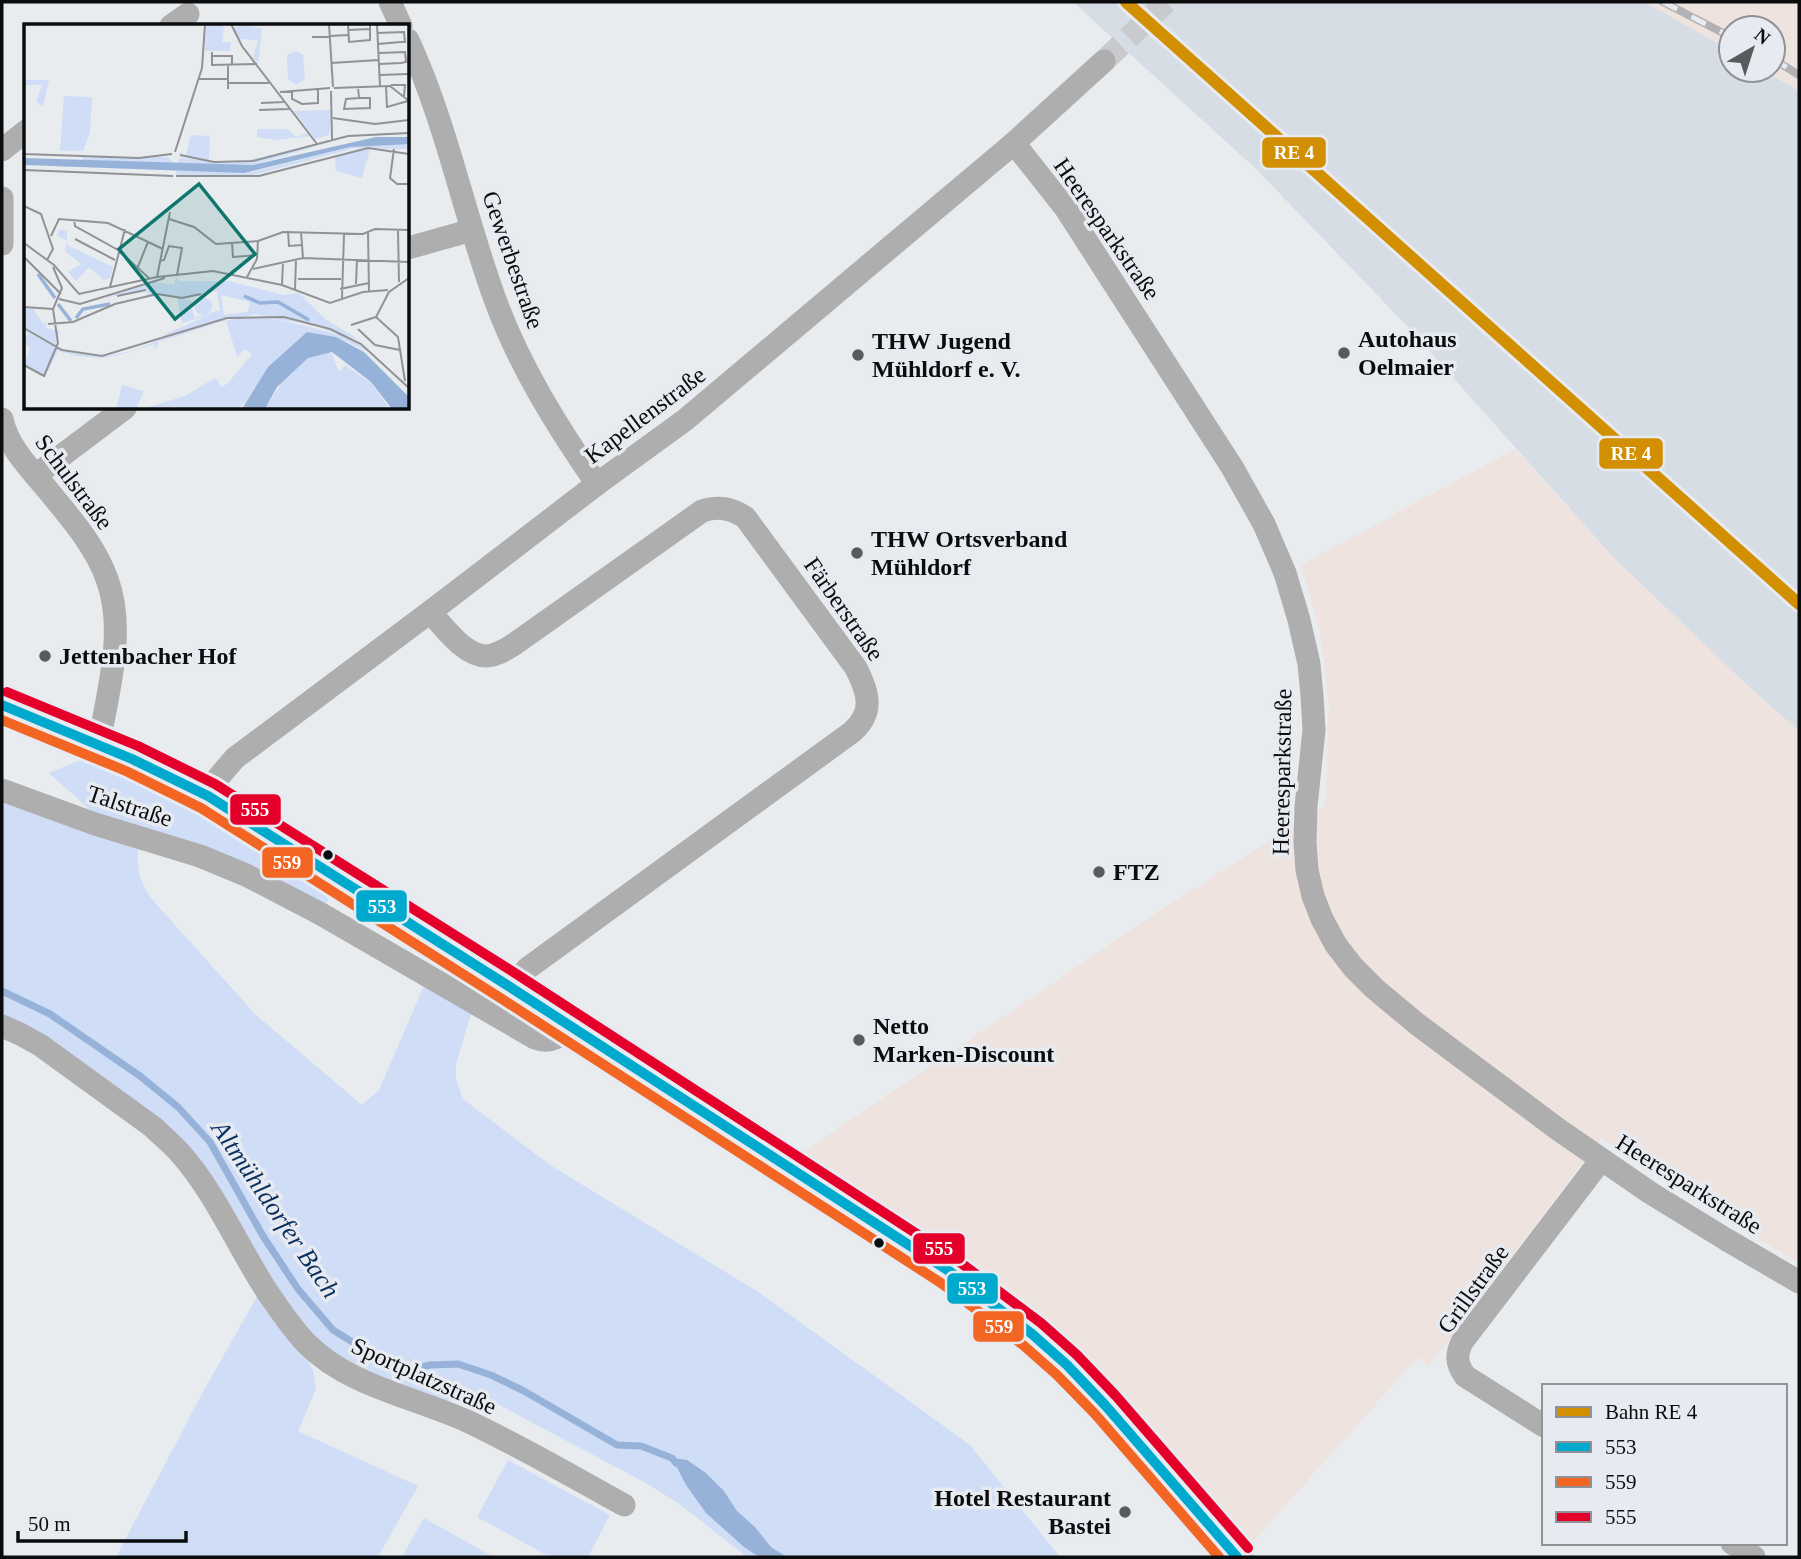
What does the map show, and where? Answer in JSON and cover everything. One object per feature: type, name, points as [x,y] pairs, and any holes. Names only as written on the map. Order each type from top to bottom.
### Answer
[{"type":"street","points":[[390,2],[400,24]]},
{"type":"street","name":"Gewerbestraße","points":[[410,44],[439,117],[497,304],[548,408],[597,484]]},
{"type":"street","name":"Kapellenstraße","points":[[208,796],[217,779],[235,758],[685,420],[1014,143],[1104,61]]},
{"type":"street","points":[[2,150],[24,133]]},
{"type":"street","name":"Heeresparkstraße","points":[[1014,143],[1066,209],[1232,467],[1264,524],[1285,573],[1309,664],[1312,696],[1314,730],[1306,806],[1307,870],[1313,896],[1336,945],[1374,989],[1559,1130],[1727,1240],[1799,1282]]},
{"type":"street","points":[[2,198],[2,244]]},
{"type":"street","points":[[410,247],[472,230]]},
{"type":"street","points":[[36,475],[122,410]]},
{"type":"street","name":"Schulstraße","points":[[2,419],[8,437],[21,458],[82,532],[108,581],[114,609],[115,639],[99,743]]},
{"type":"street","name":"Färberstraße","points":[[430,612],[465,648],[487,656],[495,654],[513,645],[702,511],[725,508],[745,517],[856,668],[866,687],[865,718],[852,732],[528,968],[510,987]]},
{"type":"street","points":[[2,705],[99,743],[168,774],[208,796],[949,1270],[1032,1334],[1067,1366],[1105,1405],[1237,1557]]},
{"type":"street","name":"Talstraße","points":[[2,790],[95,824],[200,856],[246,875],[321,914],[535,1038],[550,1041],[558,1038],[570,1027]]},
{"type":"street","name":"Sportplatzstraße","points":[[2,1027],[40,1045],[144,1120],[181,1154],[202,1182],[279,1309],[296,1332],[320,1356],[360,1380],[468,1422],[624,1505]]},
{"type":"street","name":"Grillstraße","points":[[1542,1425],[1465,1376],[1457,1363],[1458,1351],[1462,1342],[1601,1160]]},
{"type":"street","points":[[1735,1545],[1754,1557]]},
{"type":"shaded area","points":[[1073,2],[1645,2],[1717,43],[1717,84],[1787,84],[1799,91],[1799,731],[1613,557],[1408,327],[1256,169]]},
{"type":"shaded area","points":[[1645,2],[1799,2],[1799,91],[1787,84],[1787,14],[1717,14],[1717,43]]},
{"type":"shaded area","points":[[1515,449],[1613,557],[1799,731],[1799,1263],[1664,1182],[1601,1138],[1429,1366],[1418,1357],[1250,1545],[1133,1411],[1045,1321],[954,1250],[802,1153],[1165,907],[1325,806],[1329,708],[1320,631],[1301,565]]},
{"type":"shaded area","points":[[92,755],[160,789],[217,822],[329,898],[326,904],[99,818],[49,773]]},
{"type":"shaded area","points":[[2,800],[138,848],[141,879],[158,906],[256,1015],[362,1105],[379,1090],[424,986],[471,1014],[456,1064],[456,1080],[463,1099],[550,1165],[760,1293],[970,1445],[1060,1557],[787,1557],[771,1547],[755,1527],[737,1511],[724,1491],[672,1458],[686,1485],[744,1546],[759,1557],[747,1557],[678,1503],[644,1482],[471,1390],[444,1404],[335,1358],[305,1335],[209,1180],[2,1021]]},
{"type":"shaded area","points":[[259,1293],[313,1370],[316,1389],[298,1431],[418,1486],[378,1557],[116,1557],[204,1390]]},
{"type":"shaded area","points":[[672,1458],[687,1460],[706,1473],[771,1547],[787,1557],[759,1557],[744,1547],[706,1513],[686,1485]]},
{"type":"shaded area","points":[[508,1460],[610,1515],[588,1557],[550,1557],[477,1517]]},
{"type":"shaded area","points":[[424,1518],[494,1557],[402,1557]]},
{"type":"waterway","name":"Altmühldorfer Bach","points":[[2,991],[50,1014],[140,1076],[178,1107],[210,1142],[263,1236],[298,1289],[333,1330],[393,1367],[408,1370],[430,1365],[458,1364],[491,1375],[617,1445],[641,1446],[672,1458],[676,1463]]},
{"type":"tunnel","points":[[1104,61],[1166,2]]},
{"type":"railway","points":[[1663,2],[1717,30]]},
{"type":"railway","points":[[1787,68],[1799,75]]},
{"type":"transit line","points":[[1126,2],[1799,604]]},
{"type":"transit line","name":"555","points":[[7,692],[138,746],[215,784],[518,975],[957,1260],[1041,1323],[1077,1355],[1248,1548]]},
{"type":"transit line","name":"553","points":[[2,705],[132,759],[208,796],[510,987],[949,1271],[1032,1334],[1067,1365],[1237,1557]]},
{"type":"transit line","name":"559","points":[[2,720],[126,771],[201,808],[941,1283],[1023,1345],[1057,1375],[1095,1414],[1219,1557]]},
{"type":"place","name":"Autohaus Oelmaier","points":[[1344,353]]},
{"type":"place","name":"THW Jugend Mühldorf e. V.","points":[[858,355]]},
{"type":"place","name":"THW Ortsverband Mühldorf","points":[[857,553]]},
{"type":"place","name":"Jettenbacher Hof","points":[[45,656]]},
{"type":"place","name":"FTZ","points":[[1099,872]]},
{"type":"place","name":"Netto Marken-Discount","points":[[859,1040]]},
{"type":"place","name":"Hotel Restaurant Bastei","points":[[1125,1512]]}]
